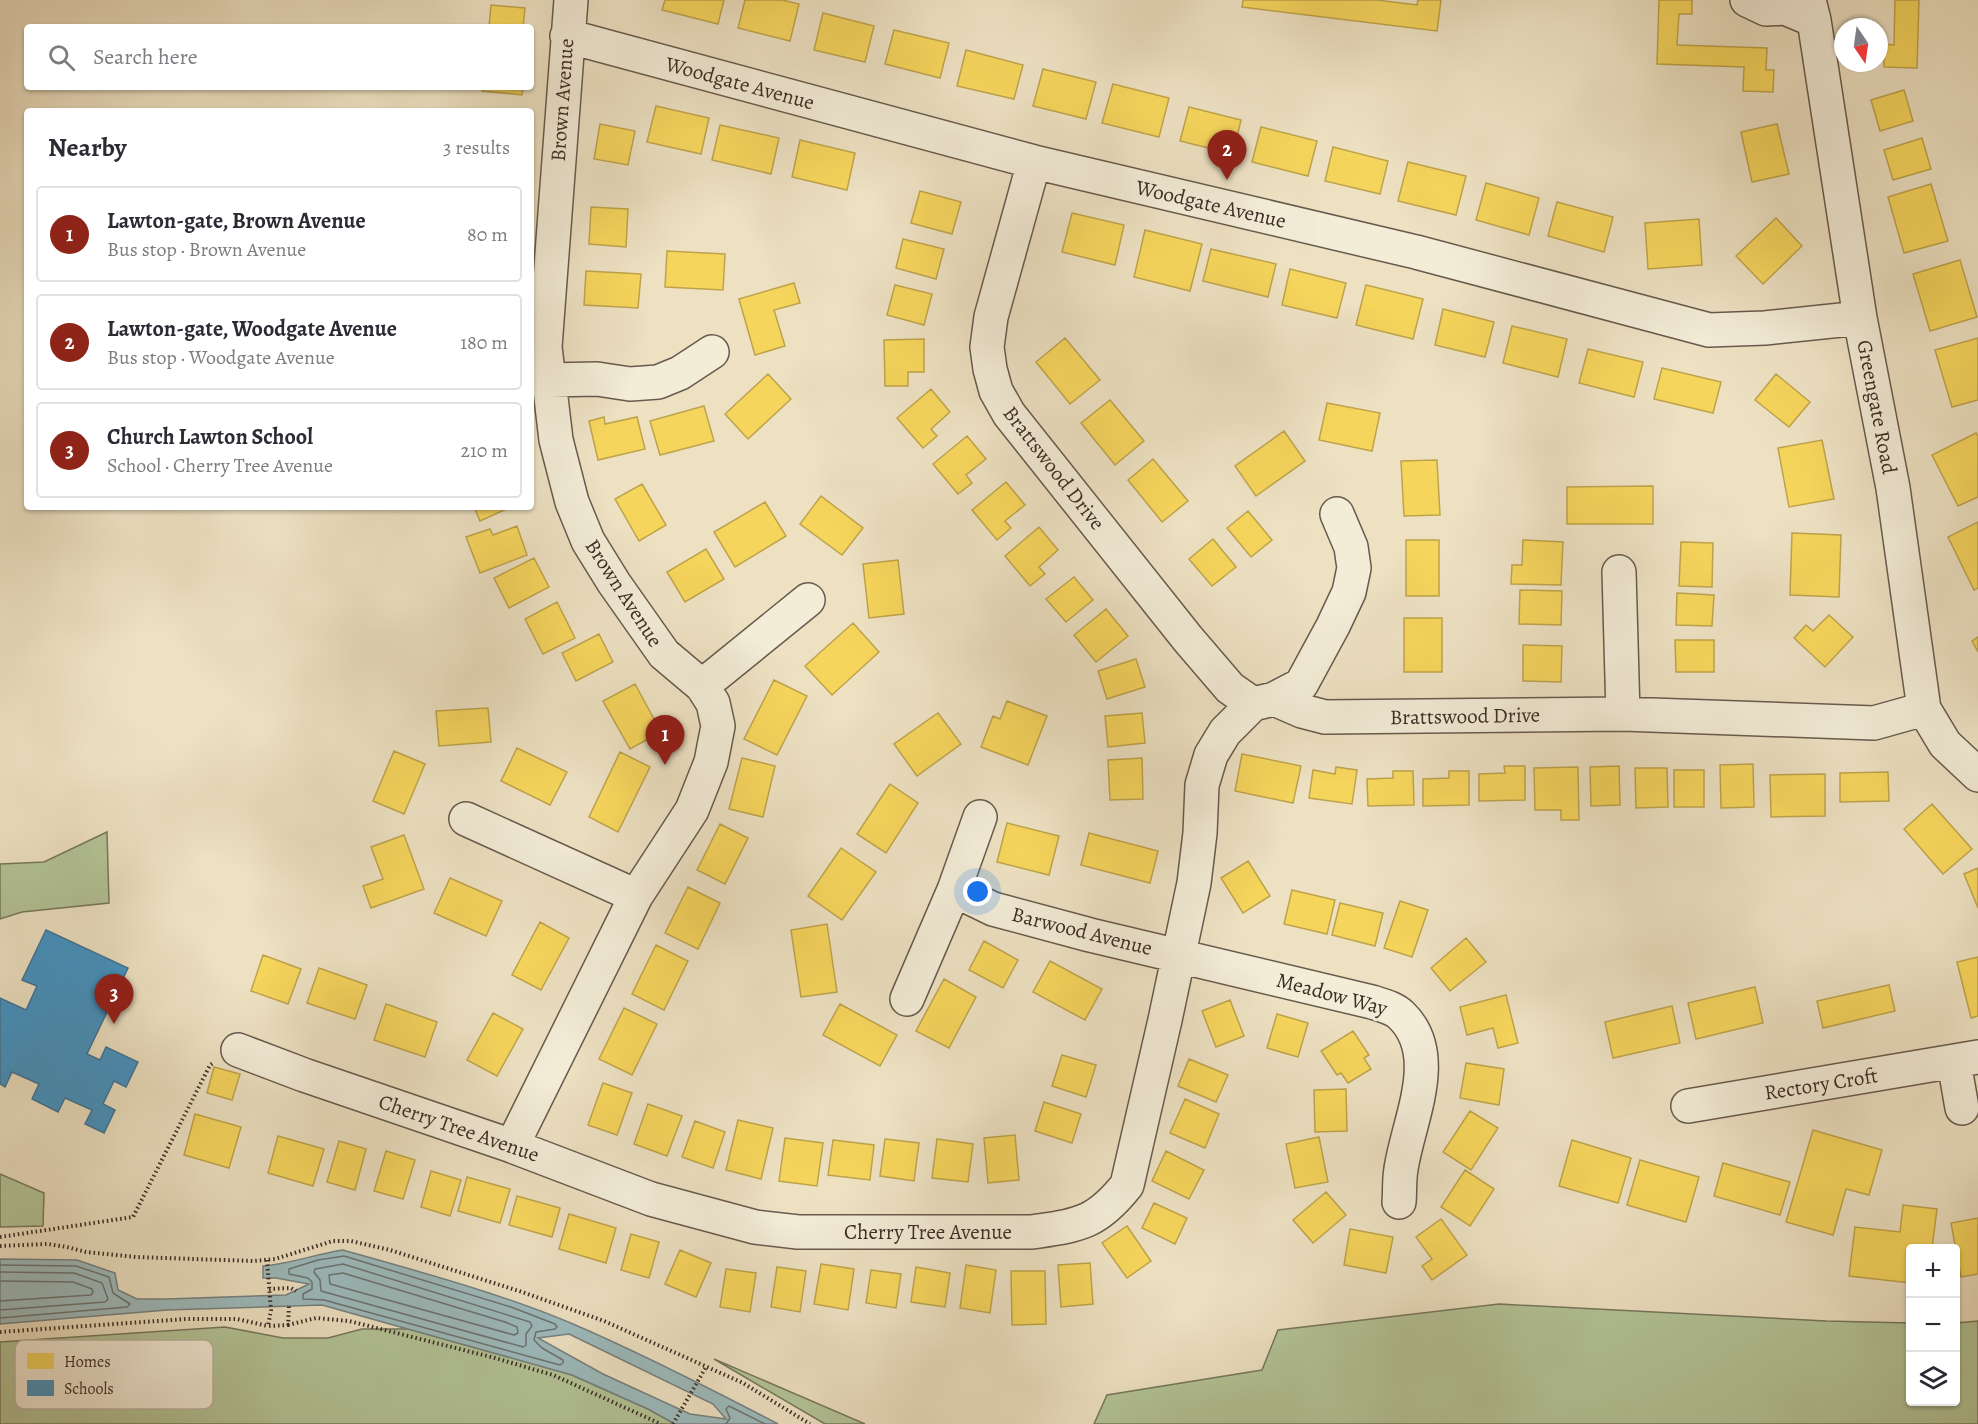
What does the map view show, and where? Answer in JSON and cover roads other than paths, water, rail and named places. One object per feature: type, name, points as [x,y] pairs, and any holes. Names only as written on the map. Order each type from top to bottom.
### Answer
[{"type":"street","name":"Brown Avenue","points":[[512,1146],[636,896],[692,810],[711,762],[718,726],[713,703],[702,686],[664,654],[614,583],[588,541],[572,502],[556,440],[545,346],[571,0]]},
{"type":"street","name":"Greengate Road","points":[[1747,0],[1766,9],[1811,10],[1860,318],[1893,488],[1924,709],[1945,744],[1978,775]]},
{"type":"street","name":"Woodgate Avenue","points":[[567,36],[1034,162],[1416,252],[1709,330],[1765,328],[1860,318]]},
{"type":"street","name":"Brattswood Drive","points":[[1034,162],[991,317],[987,347],[996,391],[1009,414],[1188,639],[1230,688],[1263,702],[1325,717],[1623,714],[1874,723],[1924,709]]},
{"type":"street","points":[[548,380],[597,379],[630,384],[658,381],[680,373],[712,352]]},
{"type":"street","points":[[1263,702],[1300,685],[1349,592],[1354,568],[1351,547],[1337,514]]},
{"type":"street","points":[[1619,572],[1623,714]]},
{"type":"street","points":[[702,686],[808,600]]},
{"type":"street","name":"Cherry Tree Avenue","points":[[238,1050],[512,1146],[651,1199],[755,1227],[798,1232],[1032,1233],[1068,1227],[1092,1218],[1111,1204],[1127,1185],[1166,1020],[1194,883],[1200,833],[1202,785],[1211,755],[1225,732],[1263,702]]},
{"type":"street","points":[[907,999],[954,890],[980,817]]},
{"type":"street","points":[[466,819],[636,896]]},
{"type":"street","name":"Barwood Avenue","points":[[954,890],[993,909],[1090,935],[1178,955]]},
{"type":"street","name":"Meadow Way","points":[[1178,955],[1372,1002],[1400,1013],[1414,1030],[1420,1051],[1422,1075],[1401,1170],[1399,1202]]},
{"type":"street","name":"Rectory Croft","points":[[1688,1106],[1966,1060],[1962,1108]]},
{"type":"water","points":[[343,1250],[401,1266],[545,1313],[599,1335],[778,1424],[675,1424],[648,1409],[572,1375],[322,1305],[167,1310],[0,1324],[0,1259],[77,1260],[115,1273],[118,1290],[137,1299],[166,1299],[286,1295],[309,1284],[263,1278],[263,1266]],"holes":[[[569,1334],[713,1404],[726,1419],[690,1414],[603,1374],[538,1338]]]},
{"type":"place","name":"Lawton-gate, Woodgate Avenue","points":[[1227,180]]},
{"type":"place","name":"Lawton-gate, Brown Avenue","points":[[665,765]]},
{"type":"place","name":"Church Lawton School","points":[[114,1024]]}]
